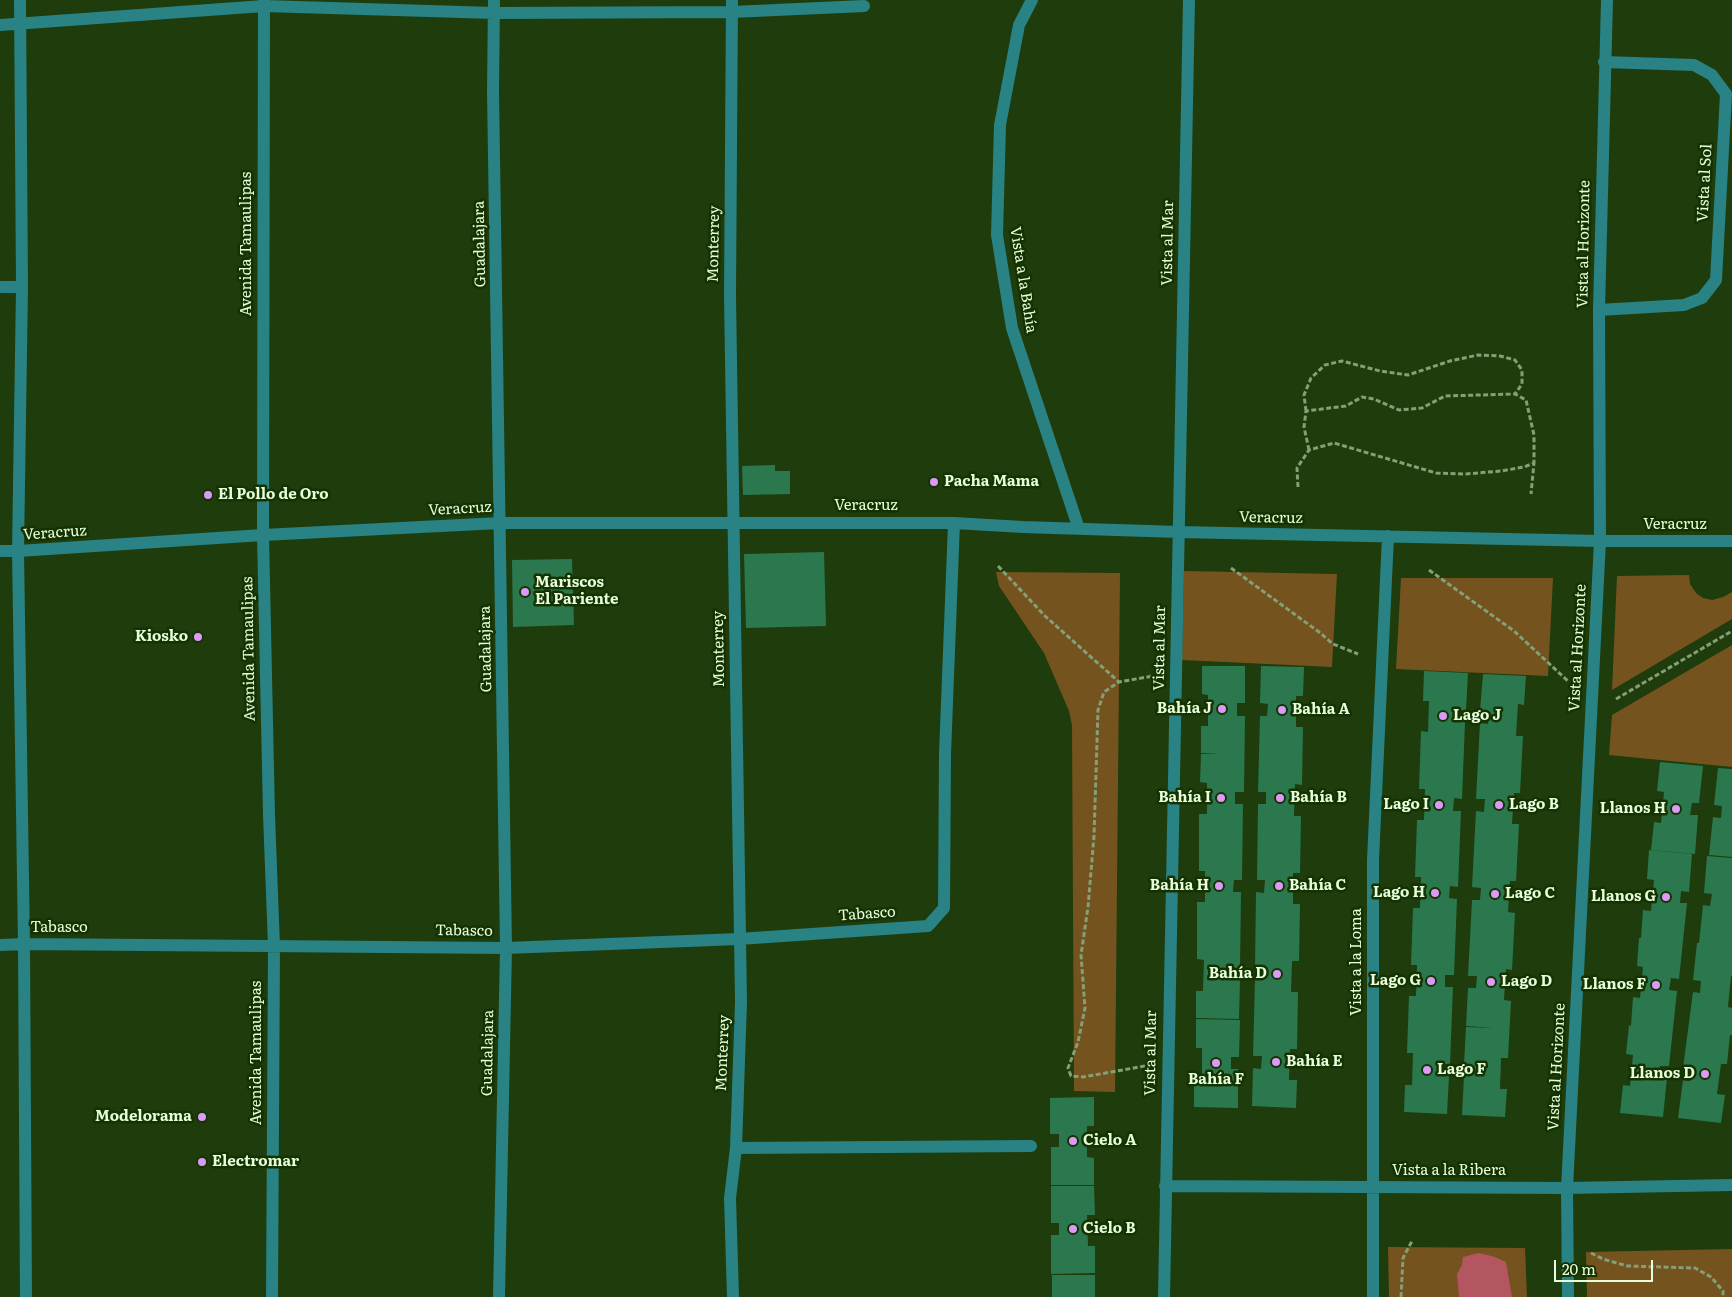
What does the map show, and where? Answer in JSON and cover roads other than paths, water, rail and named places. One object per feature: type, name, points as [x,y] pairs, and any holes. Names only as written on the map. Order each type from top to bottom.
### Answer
[{"type":"street","points":[[20,0],[22,287],[18,552],[24,944],[26,1297]]},
{"type":"street","name":"Guadalajara","points":[[494,0],[493,91],[506,948],[499,1297]]},
{"type":"street","name":"Vista a la Bahía","points":[[1032,0],[1018,25],[1000,125],[998,235],[1012,328],[1079,529]]},
{"type":"street","name":"Vista al Mar","points":[[1164,1297],[1189,0]]},
{"type":"street","name":"Vista al Horizonte","points":[[1568,1297],[1567,1188],[1600,541],[1599,310],[1607,0]]},
{"type":"street","points":[[0,25],[264,3],[494,13],[732,6],[864,6]]},
{"type":"street","name":"Avenida Tamaulipas","points":[[264,3],[263,535],[268,815],[274,946],[272,1297]]},
{"type":"street","name":"Monterrey","points":[[732,6],[730,296],[741,1002],[736,1148],[730,1198],[733,1297]]},
{"type":"street","name":"Vista al Sol","points":[[1599,310],[1684,305],[1702,298],[1716,280],[1726,94],[1712,75],[1694,65],[1604,62]]},
{"type":"street","points":[[0,287],[22,287]]},
{"type":"street","name":"Veracruz","points":[[0,551],[18,552],[263,535],[500,523],[954,523],[1178,532],[1600,541],[1732,541]]},
{"type":"street","name":"Tabasco","points":[[0,945],[506,948],[739,939],[928,926],[944,908],[945,754],[954,523]]},
{"type":"street","name":"Vista a la Loma","points":[[1373,1297],[1373,860],[1388,536]]},
{"type":"street","points":[[736,1148],[1031,1146]]},
{"type":"street","name":"Vista a la Ribera","points":[[1166,1186],[1567,1188],[1732,1185]]},
{"type":"place","name":"Pacha Mama","points":[[934,482]]},
{"type":"place","name":"El Pollo de Oro","points":[[208,495]]},
{"type":"place","name":"Mariscos El Pariente","points":[[525,592]]},
{"type":"place","name":"Kiosko","points":[[198,637]]},
{"type":"place","name":"Bahía J","points":[[1222,709]]},
{"type":"place","name":"Bahía A","points":[[1282,710]]},
{"type":"place","name":"Lago J","points":[[1443,716]]},
{"type":"place","name":"Bahía I","points":[[1221,798]]},
{"type":"place","name":"Bahía B","points":[[1280,798]]},
{"type":"place","name":"Lago I","points":[[1439,805]]},
{"type":"place","name":"Lago B","points":[[1499,805]]},
{"type":"place","name":"Llanos H","points":[[1676,809]]},
{"type":"place","name":"Bahía H","points":[[1219,886]]},
{"type":"place","name":"Bahía C","points":[[1279,886]]},
{"type":"place","name":"Lago H","points":[[1435,893]]},
{"type":"place","name":"Lago C","points":[[1495,894]]},
{"type":"place","name":"Llanos G","points":[[1666,897]]},
{"type":"place","name":"Bahía D","points":[[1277,974]]},
{"type":"place","name":"Lago G","points":[[1431,981]]},
{"type":"place","name":"Lago D","points":[[1491,982]]},
{"type":"place","name":"Llanos F","points":[[1656,985]]},
{"type":"place","name":"Bahía E","points":[[1276,1062]]},
{"type":"place","name":"Bahía F","points":[[1216,1063]]},
{"type":"place","name":"Lago F","points":[[1427,1070]]},
{"type":"place","name":"Llanos D","points":[[1705,1074]]},
{"type":"place","name":"Modelorama","points":[[202,1117]]},
{"type":"place","name":"Cielo A","points":[[1073,1141]]},
{"type":"place","name":"Electromar","points":[[202,1162]]},
{"type":"place","name":"Cielo B","points":[[1073,1229]]}]
